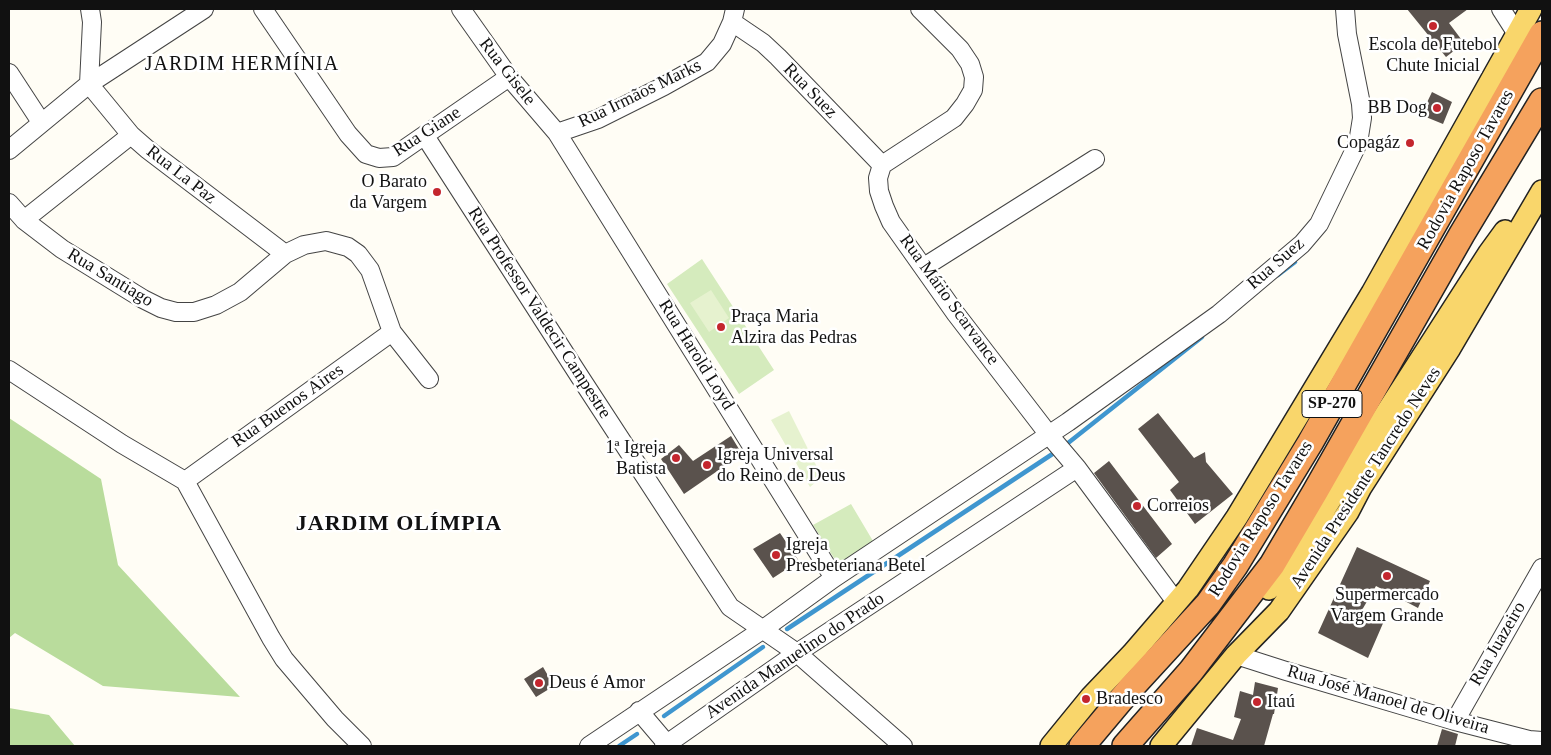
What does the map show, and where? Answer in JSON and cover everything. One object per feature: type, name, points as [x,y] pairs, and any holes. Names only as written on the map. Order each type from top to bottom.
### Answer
[{"type":"highway","name":"Rodovia Raposo Tavares","points":[[1082,746],[1128,690],[1208,604],[1235,566],[1315,435],[1542,34]]},
{"type":"highway","name":"Rodovia Raposo Tavares","points":[[1125,746],[1191,671],[1272,565],[1316,492],[1452,251],[1542,101]]},
{"type":"main road","points":[[1051,746],[1091,697],[1176,602],[1205,566],[1237,517],[1372,293],[1531,9]]},
{"type":"main road","points":[[1191,671],[1226,638],[1290,561],[1489,253],[1542,182]]},
{"type":"main road","name":"Avenida Presidente Tancredo Neves","points":[[1162,746],[1236,655],[1279,611],[1348,512],[1361,487],[1450,348],[1542,190]]},
{"type":"street","points":[[89,84],[92,22],[90,9]]},
{"type":"street","points":[[9,150],[89,84],[204,9]]},
{"type":"street","name":"Rua Giane","points":[[262,9],[348,134],[366,154],[379,158],[394,157],[508,77]]},
{"type":"street","name":"Rua Gisele","points":[[461,9],[508,77],[557,134]]},
{"type":"street","points":[[882,166],[954,118],[973,90],[974,77],[970,64],[960,49],[920,9]]},
{"type":"street","name":"Rua Suez","points":[[1049,435],[1219,314],[1296,249],[1319,224],[1358,143],[1362,118],[1347,34],[1345,9]]},
{"type":"street","points":[[1501,9],[1517,34]]},
{"type":"street","name":"Rua Suez","points":[[734,16],[778,57],[882,166]]},
{"type":"street","name":"Rua Irmãos Marks","points":[[557,134],[598,119],[707,62],[722,44],[734,16]]},
{"type":"street","points":[[9,74],[41,122]]},
{"type":"street","name":"Rua La Paz","points":[[89,84],[131,135],[161,161],[285,254]]},
{"type":"street","name":"Rua Harold Loyd","points":[[557,134],[665,304],[834,578]]},
{"type":"street","points":[[24,220],[131,135]]},
{"type":"street","name":"Rua Professor Valdecir Campestre","points":[[425,136],[585,386],[730,607],[797,653],[903,746]]},
{"type":"street","points":[[924,267],[1096,159]]},
{"type":"street","name":"Rua Mário Scarvance","points":[[882,166],[878,178],[879,191],[892,222],[956,314],[1049,435],[1077,468],[1176,602]]},
{"type":"street","name":"Rua Santiago","points":[[9,203],[24,220],[62,249],[143,300],[176,312],[194,312],[216,305],[240,292],[285,254],[304,245],[318,241],[335,242],[348,246],[358,254],[370,270],[392,332],[429,379]]},
{"type":"street","name":"Rua Buenos Aires","points":[[185,481],[392,332]]},
{"type":"street","points":[[9,370],[122,444],[185,481],[284,659],[328,712],[362,746]]},
{"type":"street","points":[[589,746],[762,630],[834,578],[1049,435]]},
{"type":"street","name":"Avenida Manuelino do Prado","points":[[668,746],[797,653],[1077,468]]},
{"type":"street","name":"Rua Juazeiro","points":[[1455,721],[1542,568]]},
{"type":"street","name":"Rua José Manoel de Oliveira","points":[[1236,655],[1455,721],[1529,740],[1542,741]]},
{"type":"street","points":[[638,712],[668,746]]},
{"type":"green space","name":"Praça Maria Alzira das Pedras","points":[[702,259],[774,370],[739,394],[667,284]]},
{"type":"green space","points":[[711,290],[729,318],[709,332],[690,303]]},
{"type":"green space","points":[[789,411],[822,477],[810,487],[771,420]]},
{"type":"green space","points":[[9,418],[101,479],[118,565],[240,697],[103,686],[15,633],[9,638]]},
{"type":"green space","points":[[851,504],[873,541],[839,566],[813,525]]},
{"type":"green space","points":[[9,708],[49,715],[75,746],[9,746]]},
{"type":"building","points":[[1407,9],[1468,9],[1449,23],[1464,43],[1446,57]]},
{"type":"building","name":"BB Dog","points":[[1432,92],[1452,102],[1443,124],[1421,115]]},
{"type":"building","points":[[1158,413],[1194,458],[1205,452],[1206,462],[1233,494],[1195,524],[1170,490],[1179,482],[1138,429]]},
{"type":"building","name":"Igreja Universal do Reino de Deus","points":[[731,436],[742,454],[684,494],[661,459],[679,445],[693,461]]},
{"type":"building","points":[[1109,461],[1172,544],[1156,558],[1094,473]]},
{"type":"building","name":"Igreja Presbeteriana Betel","points":[[780,533],[799,561],[773,578],[753,549]]},
{"type":"building","points":[[1357,547],[1430,581],[1418,608],[1376,586],[1362,610],[1384,621],[1368,658],[1318,633]]},
{"type":"building","name":"Deus é Amor","points":[[543,667],[554,686],[536,697],[524,679]]},
{"type":"building","points":[[1255,682],[1278,688],[1274,714],[1264,746],[1191,746],[1197,728],[1233,740],[1241,719],[1234,717],[1240,691],[1253,695]]},
{"type":"building","points":[[1442,729],[1458,734],[1455,746],[1437,746]]},
{"type":"waterway","points":[[1278,275],[1295,262]]},
{"type":"waterway","points":[[1063,447],[1202,337]]},
{"type":"waterway","points":[[787,629],[1057,451]]},
{"type":"waterway","points":[[664,716],[763,647]]},
{"type":"waterway","points":[[619,746],[637,734]]},
{"type":"place","name":"Escola de Futebol Chute Inicial","points":[[1433,26]]},
{"type":"place","name":"BB Dog","points":[[1437,108]]},
{"type":"place","name":"Copagáz","points":[[1410,143]]},
{"type":"place","name":"O Barato da Vargem","points":[[437,192]]},
{"type":"place","name":"Praça Maria Alzira das Pedras","points":[[721,327]]},
{"type":"place","name":"1ª Igreja Batista","points":[[676,458]]},
{"type":"place","name":"Igreja Universal do Reino de Deus","points":[[707,465]]},
{"type":"place","name":"Correios","points":[[1137,506]]},
{"type":"place","name":"Igreja Presbeteriana Betel","points":[[776,555]]},
{"type":"place","name":"Supermercado Vargem Grande","points":[[1387,576]]},
{"type":"place","name":"Deus é Amor","points":[[539,683]]},
{"type":"place","name":"Bradesco","points":[[1086,699]]},
{"type":"place","name":"Itaú","points":[[1257,702]]},
{"type":"district","name":"JARDIM HERMÍNIA","points":[[242,65]]},
{"type":"district","name":"JARDIM OLÍMPIA","points":[[399,524]]}]
